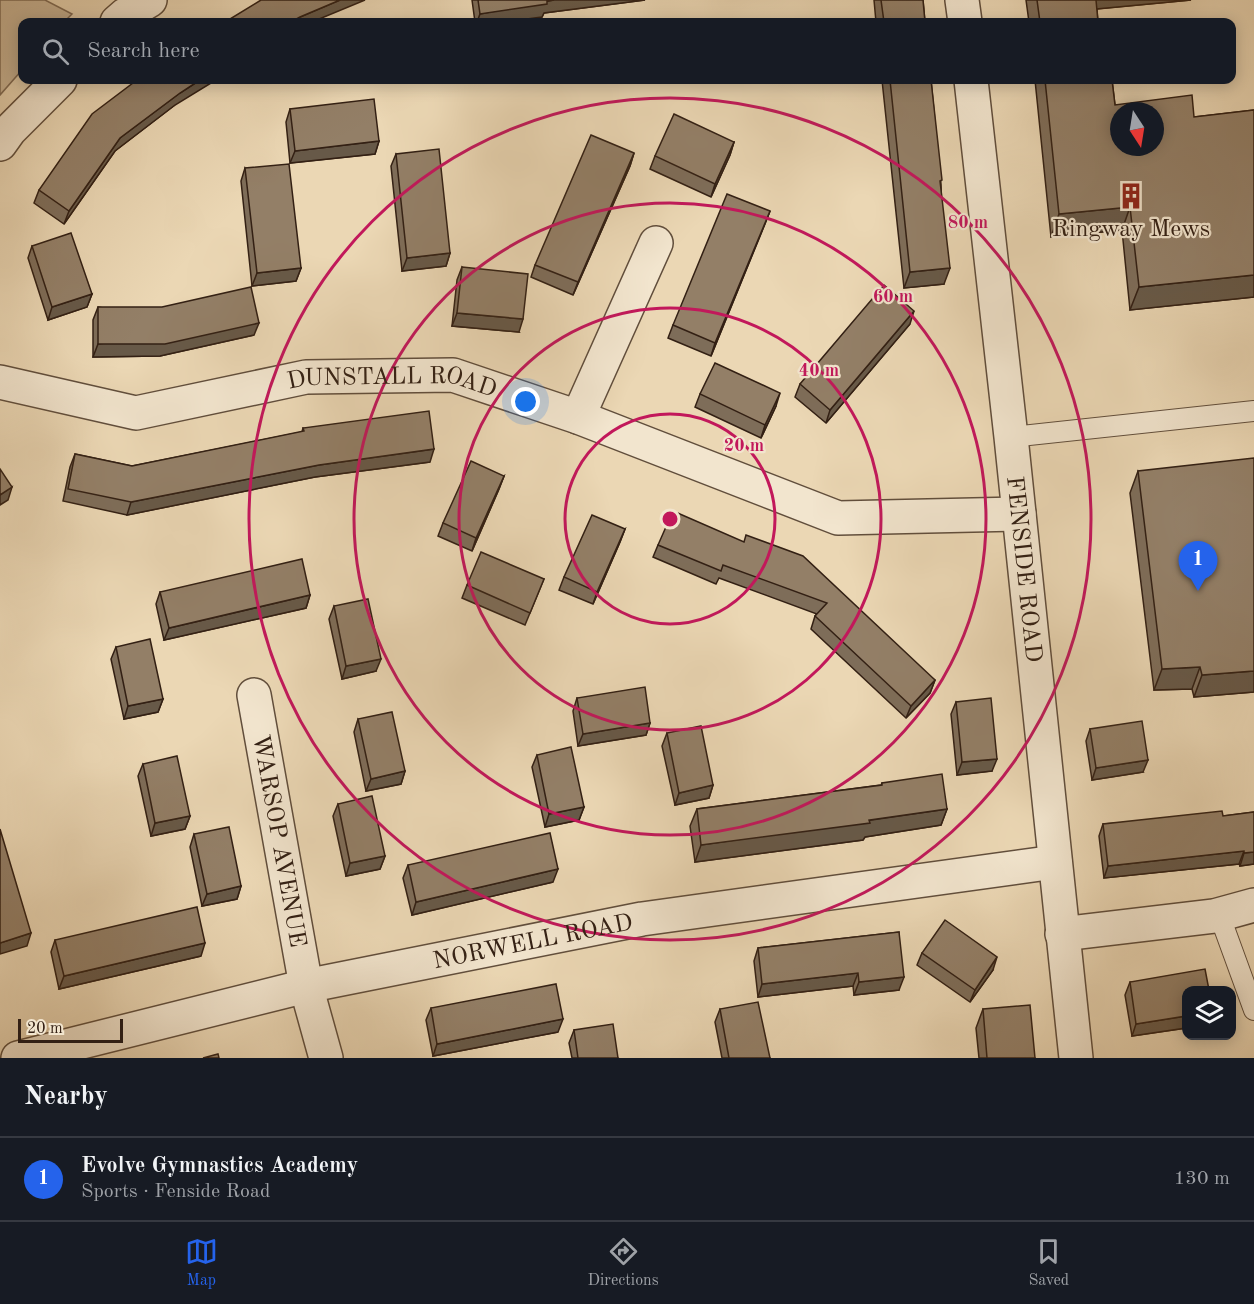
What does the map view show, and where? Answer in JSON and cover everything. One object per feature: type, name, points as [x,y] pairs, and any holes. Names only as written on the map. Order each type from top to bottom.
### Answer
[{"type":"street","points":[[122,18],[150,0]]},
{"type":"street","points":[[963,0],[965,18]]},
{"type":"street","points":[[0,144],[10,130],[56,84]]},
{"type":"street","name":"FENSIDE ROAD","points":[[971,84],[1076,1058]]},
{"type":"street","points":[[578,417],[657,243]]},
{"type":"street","name":"DUNSTALL ROAD","points":[[0,382],[136,413],[306,377],[453,375],[578,417],[838,518],[1019,514]]},
{"type":"street","name":"WARSOP AVENUE","points":[[254,695],[306,986],[326,1058]]},
{"type":"street","name":"NORWELL ROAD","points":[[18,1058],[306,986],[642,919],[1055,862]]},
{"type":"street","points":[[1062,934],[1219,914],[1254,905]]},
{"type":"lane","points":[[1011,437],[1254,411]]},
{"type":"lane","points":[[1219,914],[1254,1011]]},
{"type":"shaded area","points":[[0,0],[45,0],[72,14],[68,18],[18,18],[18,75],[0,95]]},
{"type":"building","points":[[261,0],[340,0],[298,18],[232,18]]},
{"type":"building","points":[[478,0],[554,0],[547,1],[547,4],[480,14]]},
{"type":"building","points":[[881,0],[923,0],[925,18],[883,18]]},
{"type":"building","points":[[1037,0],[1096,0],[1098,18],[1039,18]]},
{"type":"building","points":[[132,84],[194,84],[120,138],[69,211],[39,190],[92,114]]},
{"type":"building","points":[[890,84],[931,84],[950,268],[910,272]]},
{"type":"building","name":"Ringway Mews","points":[[1045,84],[1112,84],[1115,102],[1110,102],[1110,156],[1164,156],[1164,102],[1138,102],[1192,95],[1194,117],[1254,110],[1254,275],[1139,287],[1130,207],[1059,214]]},
{"type":"building","points":[[374,99],[379,141],[295,151],[290,109]]},
{"type":"building","points":[[674,114],[734,142],[715,184],[655,156]]},
{"type":"building","points":[[591,135],[634,153],[578,282],[535,265]]},
{"type":"building","points":[[439,149],[450,253],[407,258],[396,154]]},
{"type":"building","points":[[289,164],[301,268],[257,273],[245,168]]},
{"type":"building","points":[[727,194],[770,211],[715,343],[673,325]]},
{"type":"building","points":[[71,233],[92,294],[52,307],[32,246]]},
{"type":"building","points":[[462,267],[528,274],[523,319],[457,313]]},
{"type":"building","points":[[884,285],[914,311],[830,410],[800,384]]},
{"type":"building","points":[[251,287],[259,323],[165,344],[98,344],[98,307],[162,307]]},
{"type":"building","points":[[715,363],[780,393],[765,425],[700,394]]},
{"type":"building","points":[[429,411],[434,449],[319,465],[131,502],[68,489],[75,454],[132,466],[304,431],[303,428]]},
{"type":"building","points":[[1254,458],[1254,671],[1202,675],[1200,667],[1162,669],[1138,471]]},
{"type":"building","points":[[471,461],[504,476],[476,538],[443,523]]},
{"type":"building","points":[[0,469],[12,487],[0,495]]},
{"type":"building","points":[[673,511],[744,542],[746,535],[803,556],[935,680],[911,706],[815,616],[827,603],[723,565],[721,571],[658,545]]},
{"type":"building","points":[[592,515],[625,529],[597,592],[564,577]]},
{"type":"building","points":[[481,552],[544,579],[530,613],[467,585]]},
{"type":"building","points":[[302,559],[310,595],[169,628],[160,592]]},
{"type":"building","points":[[368,599],[381,659],[346,666],[334,606]]},
{"type":"building","points":[[150,639],[163,699],[128,706],[116,647]]},
{"type":"building","points":[[645,687],[650,723],[583,734],[577,698]]},
{"type":"building","points":[[991,698],[997,759],[962,762],[956,702]]},
{"type":"building","points":[[392,712],[405,771],[371,779],[358,719]]},
{"type":"building","points":[[1142,721],[1148,760],[1096,768],[1090,729]]},
{"type":"building","points":[[701,726],[713,785],[679,793],[667,733]]},
{"type":"building","points":[[571,747],[584,807],[549,814],[537,755]]},
{"type":"building","points":[[177,756],[190,816],[155,823],[143,764]]},
{"type":"building","points":[[942,774],[947,809],[869,820],[870,823],[701,845],[697,809],[882,785],[882,783]]},
{"type":"building","points":[[372,796],[385,856],[350,863],[338,804]]},
{"type":"building","points":[[1222,811],[1223,816],[1254,812],[1254,852],[1244,853],[1244,851],[1108,866],[1103,824]]},
{"type":"building","points":[[229,827],[241,886],[207,894],[194,834]]},
{"type":"building","points":[[0,829],[31,933],[0,943]]},
{"type":"building","points":[[550,833],[558,869],[416,902],[408,865]]},
{"type":"building","points":[[197,907],[205,943],[64,976],[55,940]]},
{"type":"building","points":[[945,920],[997,957],[975,990],[922,953]]},
{"type":"building","points":[[899,932],[904,977],[859,982],[858,973],[762,984],[758,948]]},
{"type":"building","points":[[1205,969],[1208,986],[1182,986],[1182,1017],[1136,1024],[1130,982]]},
{"type":"building","points":[[556,984],[563,1019],[437,1044],[431,1008]]},
{"type":"building","points":[[758,1002],[770,1058],[729,1058],[720,1009]]},
{"type":"building","points":[[1030,1005],[1035,1058],[987,1058],[983,1009]]},
{"type":"building","points":[[613,1024],[618,1058],[578,1058],[574,1030]]},
{"type":"building","points":[[218,1054],[219,1058],[203,1058]]},
{"type":"place","name":"Ringway Mews","points":[[1131,196]]},
{"type":"place","name":"Evolve Gymnastics Academy","points":[[1198,591]]}]
